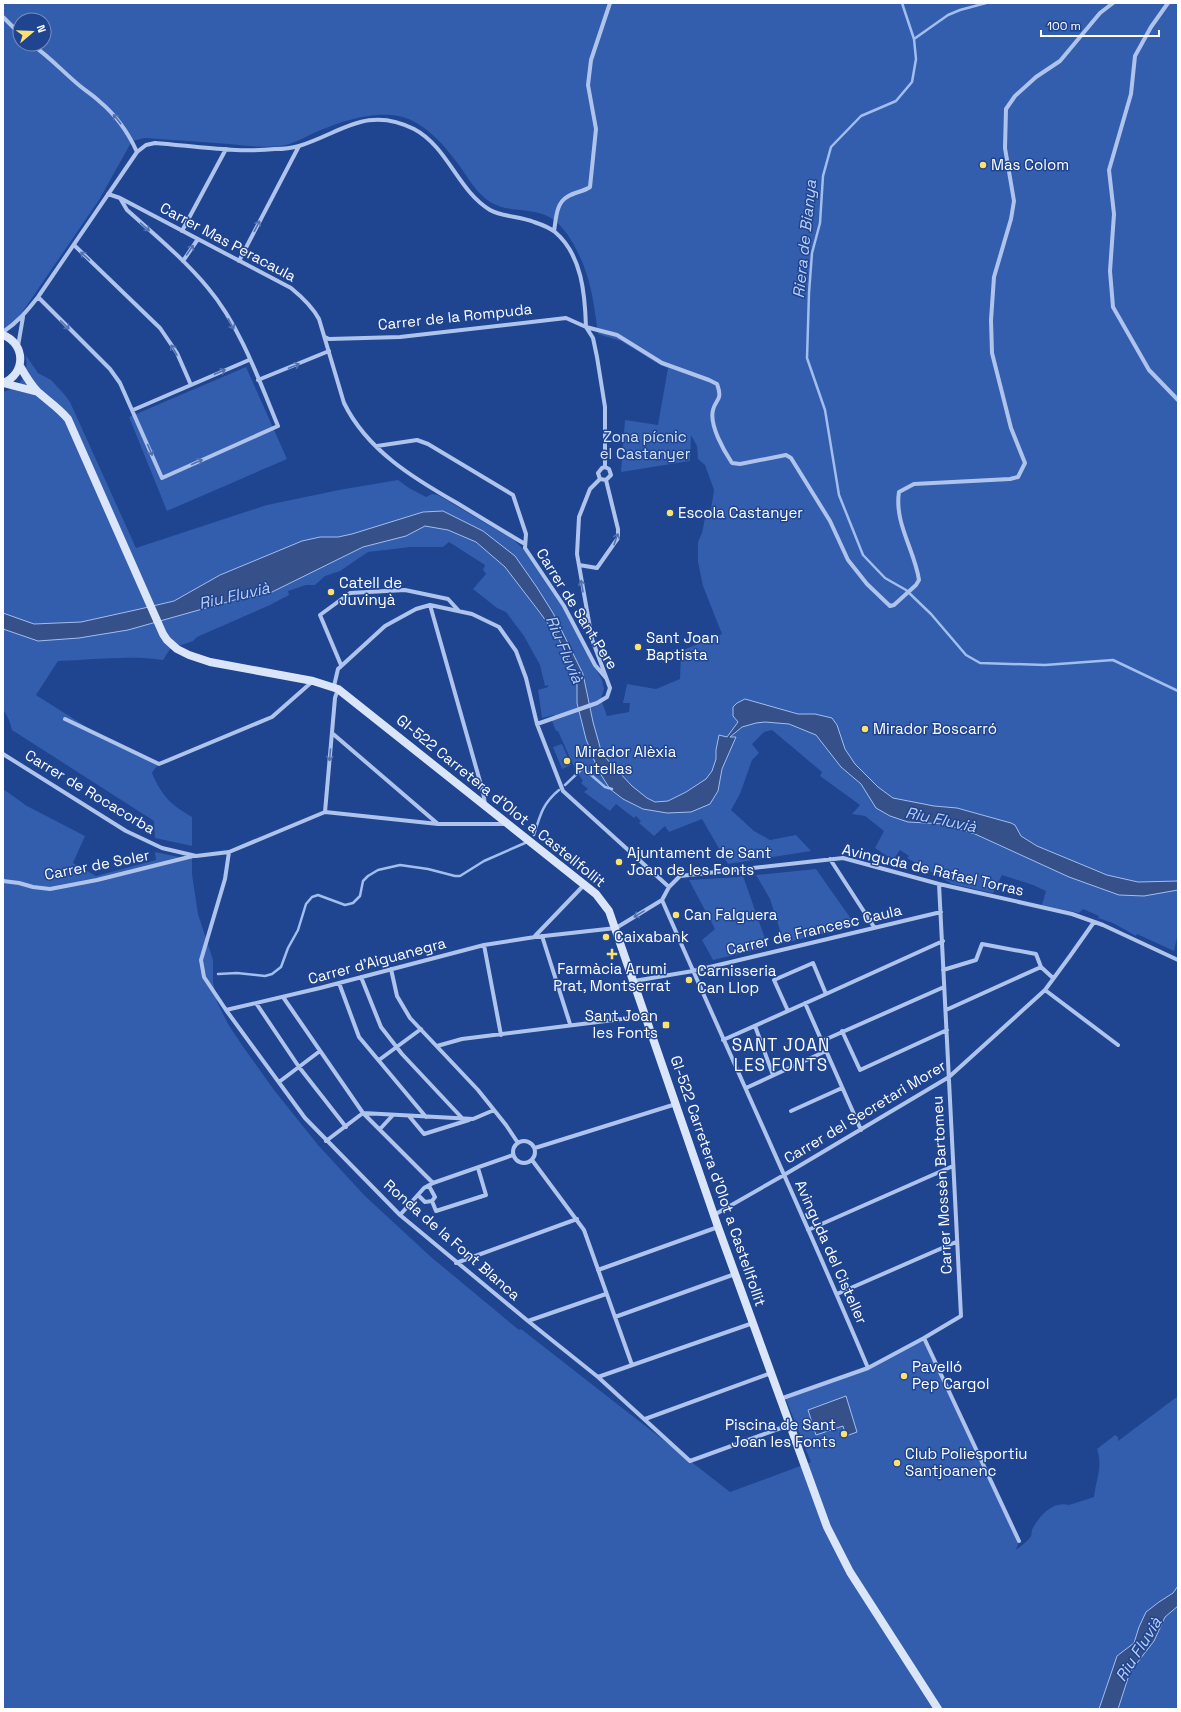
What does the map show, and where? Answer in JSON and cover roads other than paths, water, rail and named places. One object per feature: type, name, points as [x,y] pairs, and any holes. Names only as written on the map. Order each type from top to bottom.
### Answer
[{"type":"street","points":[[554,231],[558,210],[562,201],[567,196],[590,187],[596,129],[588,85],[591,60],[610,3]]},
{"type":"street","name":"Carrer de la Rompuda","points":[[325,337],[329,339],[400,337],[566,318],[586,327],[617,335],[662,363],[717,384],[720,392],[719,400],[713,410],[712,422],[726,454],[732,463],[740,464],[786,455],[791,458],[830,521],[848,560],[867,584],[890,606],[894,605],[916,585],[919,580],[917,568],[909,549],[897,502],[899,492],[914,484],[1010,479],[1018,477],[1025,463],[1011,428],[992,353],[991,320],[994,277],[1011,219],[1014,201],[1005,148],[1006,108],[1015,96],[1036,77],[1060,61],[1100,13],[1113,3]]},
{"type":"street","points":[[1168,3],[1151,27],[1136,56],[1131,94],[1108,170],[1114,214],[1110,271],[1113,307],[1149,370],[1178,400]]},
{"type":"street","points":[[3,17],[12,26]]},
{"type":"street","points":[[42,52],[108,109],[119,121],[137,152]]},
{"type":"street","points":[[3,332],[23,317],[137,152],[146,144],[155,143],[226,149],[274,150],[299,146],[357,122],[386,120],[414,129],[427,138],[480,203],[492,211],[532,221],[554,231],[570,248],[580,274],[586,327],[593,338],[605,407],[605,467]]},
{"type":"street","points":[[239,261],[299,146]]},
{"type":"street","points":[[182,231],[226,149]]},
{"type":"street","name":"Carrer Mas Peracaula","points":[[108,194],[120,198],[291,288],[314,310],[319,319],[329,351]]},
{"type":"street","points":[[38,297],[110,369],[120,383],[139,423],[162,478],[278,426],[239,338],[219,303],[209,289],[183,261],[127,210],[120,198]]},
{"type":"street","points":[[183,261],[198,239]]},
{"type":"street","points":[[74,245],[160,328],[177,353],[191,385]]},
{"type":"street","points":[[18,348],[23,317]]},
{"type":"street","points":[[3,335],[12,340],[18,348],[20,354],[20,366],[12,378],[3,383]]},
{"type":"street","points":[[258,380],[329,351],[344,403],[361,430],[382,453],[408,474],[525,544]]},
{"type":"street","points":[[133,410],[249,360]]},
{"type":"street","name":"GI-522 Carretera d'Olot a Castellfollit","points":[[20,366],[30,382],[39,392],[58,408],[72,425],[138,578],[167,640],[182,652],[210,662],[312,681],[336,687],[485,804],[507,824],[596,894],[609,911],[718,1227],[827,1527],[850,1572],[938,1709]]},
{"type":"street","name":"GI-522 Carretera d'Olot a Castellfollit","points":[[3,383],[39,392]]},
{"type":"street","name":"Carrer de Sant Pere","points":[[377,446],[418,440],[428,444],[513,494],[526,534],[525,548],[564,606],[595,665],[606,678],[610,688],[607,697],[597,703],[537,724]]},
{"type":"street","points":[[600,478],[598,473],[605,467]]},
{"type":"street","points":[[600,478],[606,480],[610,479],[611,473],[609,469],[605,467]]},
{"type":"street","points":[[600,478],[590,489],[579,517],[577,554],[592,639],[606,678]]},
{"type":"street","name":"Carrer de Sant Pere","points":[[579,565],[597,568],[618,538],[618,528],[606,480]]},
{"type":"street","points":[[341,665],[320,615],[350,593],[405,590],[448,599],[460,611]]},
{"type":"street","points":[[430,605],[483,792],[485,804]]},
{"type":"street","points":[[507,824],[438,824],[325,812],[338,669],[385,626],[416,609],[430,605],[460,611],[472,614],[499,627],[516,651],[526,678],[537,724],[563,791],[669,887]]},
{"type":"street","points":[[64,719],[159,764],[272,717],[312,681]]},
{"type":"street","points":[[332,733],[438,824]]},
{"type":"street","name":"Carrer de Rocacorba","points":[[3,754],[126,831],[162,848],[196,856],[229,852],[325,812]]},
{"type":"street","name":"Ronda de la Font Blanca","points":[[229,852],[225,879],[201,960],[204,977],[304,1118],[326,1141],[400,1215],[528,1322],[598,1377],[690,1461],[789,1425]]},
{"type":"street","name":"Carrer de Soler","points":[[3,881],[19,882],[50,890],[196,856]]},
{"type":"street","name":"Avinguda de Rafael Torras","points":[[662,900],[669,887],[680,876],[842,858],[939,884],[1072,914],[1094,922],[1178,960]]},
{"type":"street","points":[[830,859],[874,927]]},
{"type":"street","name":"Carrer Mossèn Bartomeu","points":[[924,1338],[961,1316],[952,1166],[943,941],[939,884]]},
{"type":"street","points":[[535,937],[584,885]]},
{"type":"street","points":[[616,928],[662,900]]},
{"type":"street","name":"Avinguda del Cisteller","points":[[662,900],[837,1294],[868,1368]]},
{"type":"street","name":"Carrer de Francesc Caula","points":[[634,982],[693,971],[941,912]]},
{"type":"street","name":"Carrer del Secretari Morer","points":[[714,1215],[949,1077],[1045,990],[1094,922]]},
{"type":"street","name":"Carrer d'Aiguanegra","points":[[226,1010],[339,983],[484,945],[542,936],[616,928]]},
{"type":"street","points":[[542,936],[570,1024]]},
{"type":"street","points":[[723,1040],[943,941]]},
{"type":"street","points":[[943,970],[976,960],[982,944],[1036,954],[1041,967],[1053,978]]},
{"type":"street","points":[[484,945],[501,1035]]},
{"type":"street","points":[[788,1011],[774,980],[813,963],[826,994]]},
{"type":"street","points":[[946,1010],[1041,967]]},
{"type":"street","points":[[392,969],[397,996],[410,1018],[478,1090],[518,1143]]},
{"type":"street","points":[[361,977],[381,1027],[397,1047],[463,1119]]},
{"type":"street","points":[[339,983],[359,1036],[426,1117]]},
{"type":"street","points":[[822,1041],[944,987]]},
{"type":"street","points":[[1045,990],[1118,1046]]},
{"type":"street","points":[[283,997],[363,1113],[434,1183]]},
{"type":"street","points":[[256,1003],[299,1067],[346,1127]]},
{"type":"street","points":[[805,1003],[861,1130]]},
{"type":"street","points":[[437,1046],[462,1039],[501,1035],[570,1024],[646,1016]]},
{"type":"street","points":[[755,1026],[774,1075]]},
{"type":"street","points":[[378,1060],[421,1029]]},
{"type":"street","points":[[842,1031],[860,1070],[947,1030]]},
{"type":"street","points":[[279,1082],[320,1051]]},
{"type":"street","points":[[746,1088],[826,1051]]},
{"type":"street","points":[[791,1111],[842,1088]]},
{"type":"street","points":[[535,1148],[676,1104]]},
{"type":"street","points":[[409,1116],[424,1134],[473,1119],[494,1110]]},
{"type":"street","points":[[326,1141],[363,1113],[473,1119]]},
{"type":"street","points":[[380,1129],[394,1115]]},
{"type":"street","points":[[524,1141],[531,1143],[535,1148],[536,1154],[532,1160],[526,1163],[518,1161],[514,1155],[514,1148],[518,1143],[524,1141]]},
{"type":"street","points":[[400,1215],[424,1188],[434,1183],[514,1155]]},
{"type":"street","points":[[532,1160],[584,1230],[632,1364]]},
{"type":"street","points":[[808,1230],[952,1166]]},
{"type":"street","points":[[429,1186],[435,1197],[432,1201],[436,1211],[486,1195],[478,1168]]},
{"type":"street","points":[[418,1195],[425,1202],[432,1201]]},
{"type":"street","points":[[456,1263],[577,1219]]},
{"type":"street","points":[[598,1270],[718,1227]]},
{"type":"street","points":[[837,1294],[956,1242]]},
{"type":"street","points":[[615,1317],[736,1274]]},
{"type":"street","points":[[528,1322],[606,1294]]},
{"type":"street","points":[[598,1377],[753,1323]]},
{"type":"street","points":[[780,1399],[868,1368],[924,1338],[1019,1542]]},
{"type":"street","points":[[644,1419],[771,1373]]},
{"type":"water","name":"Riu Fluvià","points":[[443,511],[483,531],[515,556],[553,613],[583,674],[593,722],[602,754],[632,786],[647,798],[655,802],[668,801],[686,792],[706,779],[712,771],[716,759],[719,735],[727,737],[738,722],[733,716],[733,707],[745,699],[798,714],[815,714],[832,718],[837,725],[845,749],[855,764],[878,787],[893,798],[934,806],[957,808],[1011,823],[1015,825],[1021,836],[1037,846],[1107,875],[1138,882],[1178,881],[1178,890],[1144,896],[1119,895],[1069,877],[975,834],[945,824],[908,822],[890,816],[876,808],[861,784],[841,767],[816,735],[789,724],[765,722],[756,723],[742,727],[730,737],[736,737],[722,769],[718,791],[710,804],[691,812],[667,813],[643,809],[623,799],[610,789],[598,770],[586,739],[577,703],[577,683],[559,639],[505,567],[476,542],[448,530],[425,526],[406,536],[363,547],[270,593],[238,599],[128,630],[79,638],[38,641],[3,629],[3,613],[34,624],[81,622],[174,601],[220,575],[302,541],[320,537],[338,537],[423,512]]},
{"type":"water","points":[[846,1396],[857,1432],[846,1436],[843,1426],[816,1435],[808,1410]]},
{"type":"water","name":"Riu Fluvià","points":[[1178,1586],[1178,1606],[1165,1617],[1154,1641],[1130,1672],[1118,1709],[1099,1709],[1117,1656],[1134,1643],[1146,1612],[1173,1593]]},
{"type":"waterway","name":"Riera de Bianya","points":[[902,3],[914,39],[916,59],[912,82],[896,101],[861,116],[831,147],[823,176],[820,223],[812,253],[809,293],[807,358],[825,410],[839,495],[863,555],[885,578],[906,590],[931,614],[966,655],[980,663],[1045,665],[1113,660],[1178,691]]},
{"type":"waterway","points":[[914,39],[948,15],[986,3]]},
{"type":"waterway","points":[[565,785],[583,768],[605,787],[612,789]]},
{"type":"waterway","points":[[534,835],[543,810],[549,800],[559,790]]},
{"type":"waterway","points":[[218,974],[237,973],[265,976],[272,974],[281,967],[288,948],[298,930],[306,904],[312,897],[318,895],[345,905],[353,903],[360,896],[363,881],[368,876],[378,870],[400,865],[460,876],[484,861],[525,843]]},
{"type":"place","name":"Mas Colom","points":[[983,165]]},
{"type":"place","name":"Escola Castanyer","points":[[670,513]]},
{"type":"place","name":"Catell de Juvinyà","points":[[331,592]]},
{"type":"place","name":"Sant Joan Baptista","points":[[638,647]]},
{"type":"place","name":"Mirador Boscarró","points":[[865,729]]},
{"type":"place","name":"Mirador Alèxia Putellas","points":[[567,761]]},
{"type":"place","name":"Ajuntament de Sant Joan de les Fonts","points":[[619,862]]},
{"type":"place","name":"Can Falguera","points":[[676,915]]},
{"type":"place","name":"Caixabank","points":[[606,937]]},
{"type":"place","name":"Farmàcia Arumi Prat, Montserrat","points":[[612,954]]},
{"type":"place","name":"Carnisseria Can Llop","points":[[689,980]]},
{"type":"place","name":"Sant Joan les Fonts","points":[[666,1025]]},
{"type":"place","name":"Pavelló Pep Cargol","points":[[904,1376]]},
{"type":"place","name":"Piscina de Sant Joan les Fonts","points":[[844,1434]]},
{"type":"place","name":"Club Poliesportiu Santjoanenc","points":[[897,1463]]},
{"type":"district","name":"SANT JOAN LES FONTS","points":[[781,1055]]},
{"type":"park label","name":"Zona pícnic el Castanyer","points":[[645,446]]}]
